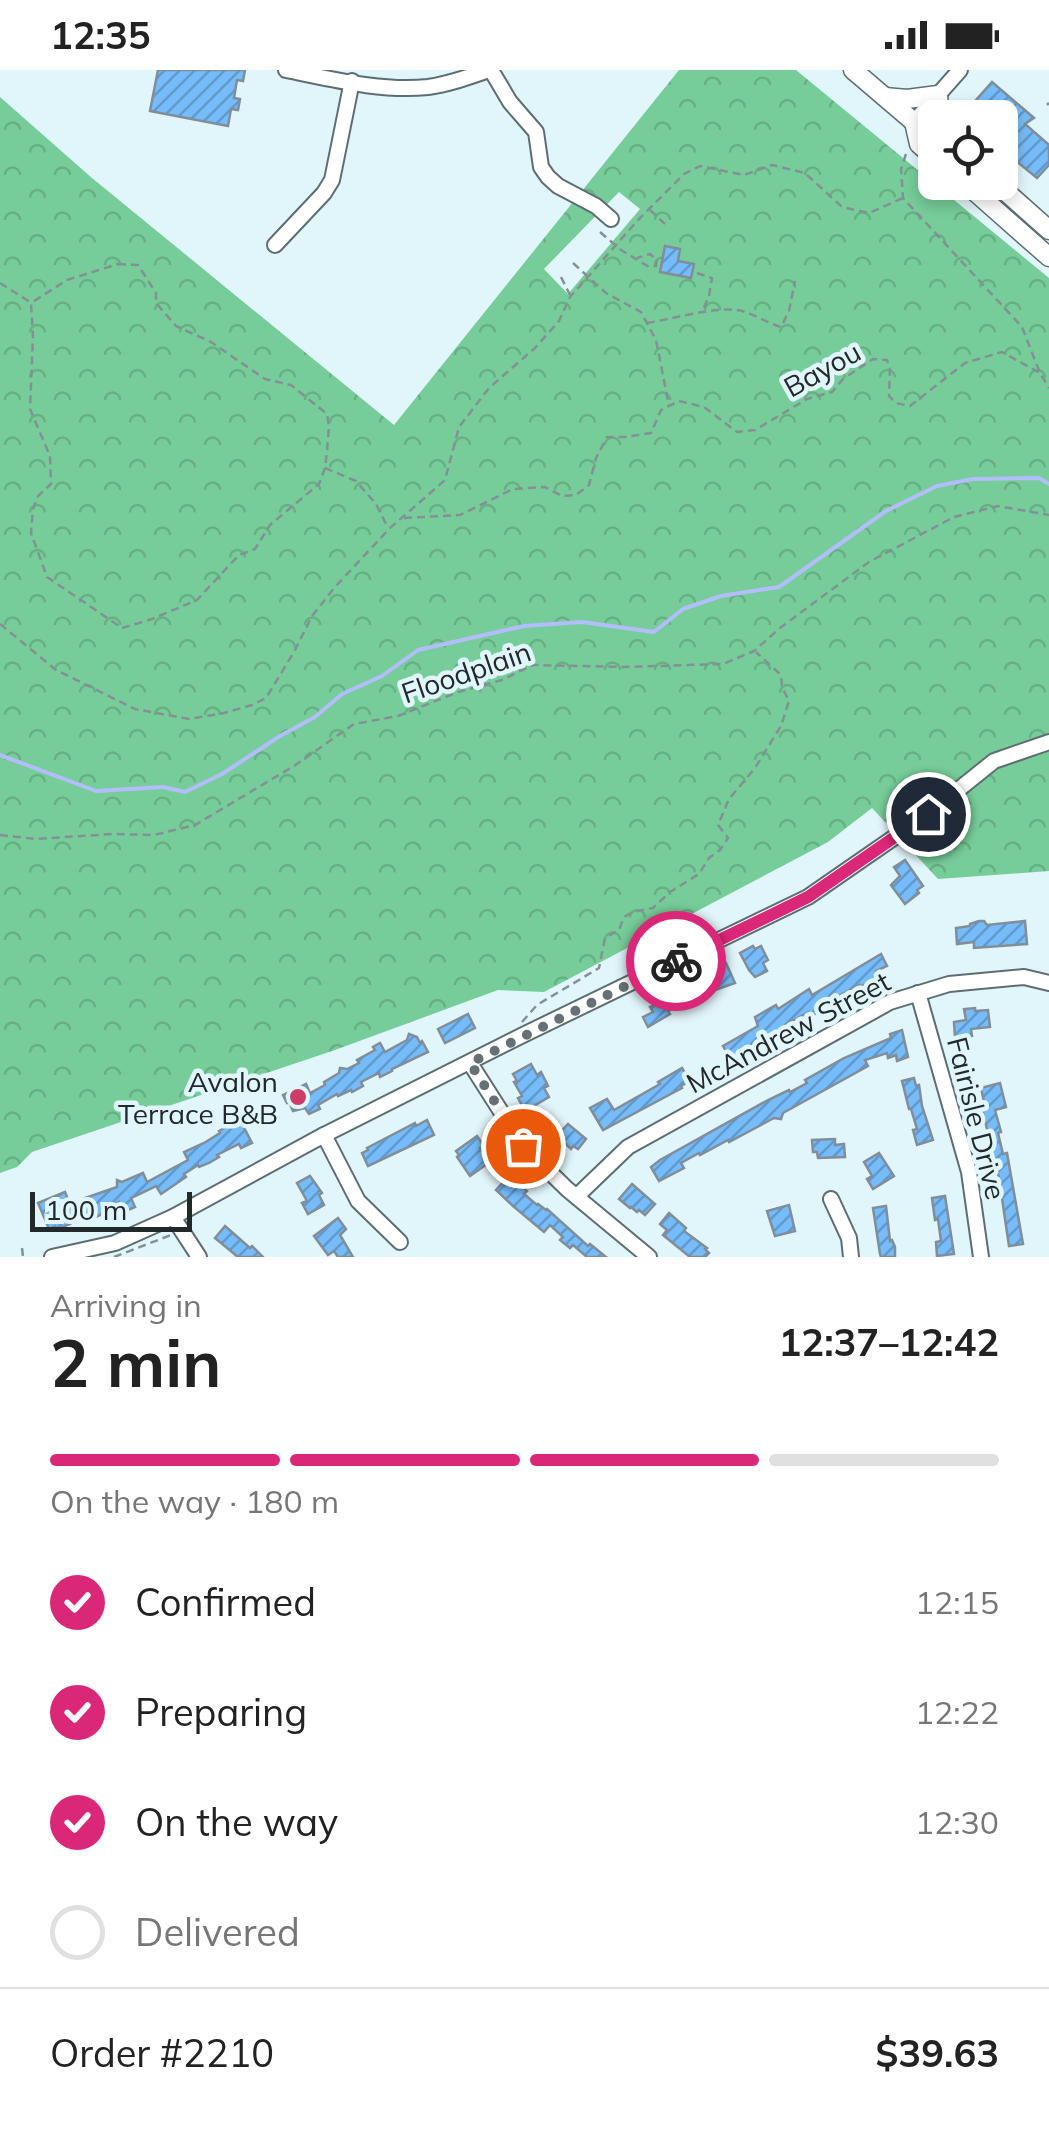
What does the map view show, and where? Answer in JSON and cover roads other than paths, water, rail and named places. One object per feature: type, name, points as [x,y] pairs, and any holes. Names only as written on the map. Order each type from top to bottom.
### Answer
[{"type":"main road","points":[[852,70],[918,123]]},
{"type":"main road","points":[[884,97],[938,95],[938,100]]},
{"type":"main road","points":[[914,122],[918,140]]},
{"type":"main road","points":[[984,200],[1049,257]]},
{"type":"main road","points":[[1016,200],[1047,226]]},
{"type":"main road","points":[[1016,228],[1049,242]]},
{"type":"street","points":[[286,70],[393,87],[448,83],[490,70],[510,102],[536,132],[540,167],[548,177],[611,219]]},
{"type":"street","points":[[914,122],[960,70]]},
{"type":"street","points":[[274,245],[332,180],[352,82]]},
{"type":"street","points":[[52,1257],[177,1224],[324,1136],[808,897],[928,814],[994,761],[1049,742]]},
{"type":"street","name":"McAndrew Street","points":[[577,1196],[628,1147],[890,1002],[948,984],[1024,977],[1049,983]]},
{"type":"street","name":"Fairisle Drive","points":[[918,993],[969,1172],[980,1257]]},
{"type":"street","points":[[470,1063],[523,1146],[566,1189],[649,1257]]},
{"type":"street","points":[[324,1136],[358,1201],[400,1242]]},
{"type":"street","points":[[831,1198],[849,1238],[851,1257]]},
{"type":"street","points":[[177,1224],[199,1257]]},
{"type":"waterway","points":[[0,755],[96,791],[163,787],[185,792],[222,774],[315,717],[342,694],[382,676],[418,650],[524,626],[582,622],[654,632],[683,609],[721,596],[779,587],[886,511],[937,486],[973,479],[1039,478],[1049,484]]},
{"type":"place","name":"Avalon Terrace B&B","points":[[298,1097]]}]
